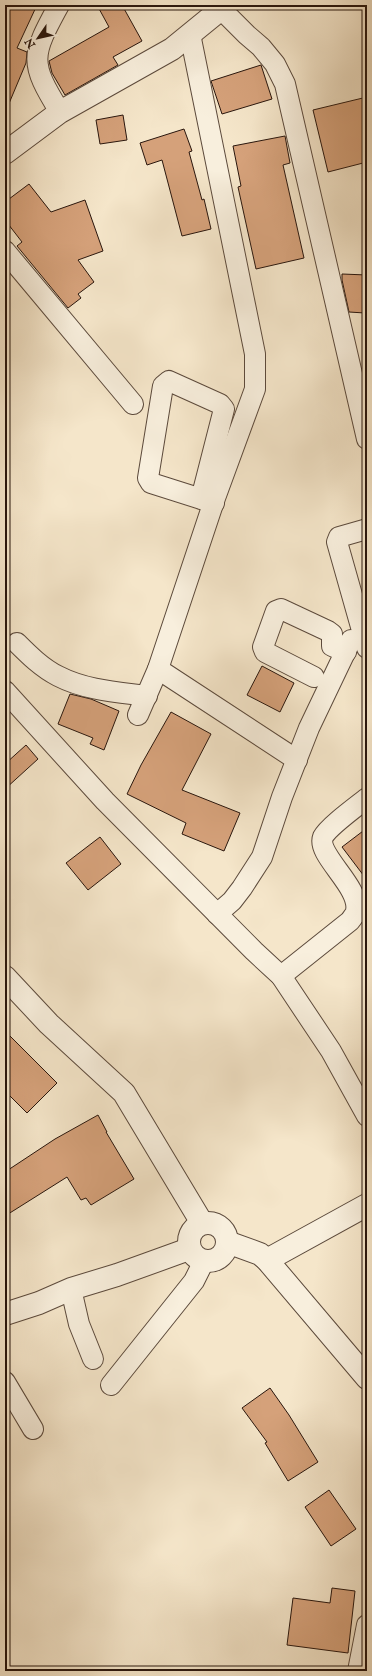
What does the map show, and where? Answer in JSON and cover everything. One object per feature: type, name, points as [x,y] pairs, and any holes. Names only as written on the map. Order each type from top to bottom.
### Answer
[{"type":"street","points":[[59,5],[45,31],[36,54],[37,68],[44,87],[60,112]]},
{"type":"street","points":[[5,153],[60,112],[172,49],[224,7],[247,35],[275,64],[285,84],[367,439]]},
{"type":"street","points":[[138,715],[158,668],[208,501],[256,389],[255,354],[190,34]]},
{"type":"street","points":[[5,251],[133,404]]},
{"type":"street","points":[[169,381],[220,404],[224,409],[208,501],[151,483],[148,478],[163,386],[169,381]]},
{"type":"street","points":[[217,914],[232,901],[262,857],[309,728],[355,647],[337,542],[339,537],[367,529]]},
{"type":"street","points":[[314,677],[265,652],[263,647],[276,612],[281,609],[328,631],[332,634],[332,646],[355,647]]},
{"type":"street","points":[[17,643],[32,658],[57,676],[92,689],[147,696]]},
{"type":"street","points":[[158,668],[297,760]]},
{"type":"street","points":[[5,691],[105,801],[281,976],[331,1051],[367,1116]]},
{"type":"street","points":[[281,976],[350,921],[356,912],[357,904],[352,892],[327,854],[322,842],[324,836],[330,829],[367,798]]},
{"type":"street","points":[[5,977],[49,1024],[124,1093],[202,1223]]},
{"type":"street","points":[[267,1260],[367,1205]]},
{"type":"street","points":[[5,1314],[39,1303],[71,1289],[197,1255],[213,1260],[220,1256],[225,1250],[227,1242],[225,1233],[219,1226],[211,1222],[202,1223],[195,1227],[190,1233],[188,1241],[197,1255],[194,1281],[110,1385]]},
{"type":"street","points":[[227,1242],[260,1254],[267,1260],[367,1378]]},
{"type":"street","points":[[71,1289],[79,1324],[93,1359]]},
{"type":"street","points":[[5,1382],[33,1429]]},
{"type":"street","points":[[358,1671],[367,1625]]},
{"type":"building","points":[[5,5],[37,5],[17,48],[27,52],[26,63],[5,113]]},
{"type":"building","points":[[97,5],[122,5],[142,41],[113,57],[118,65],[65,95],[52,73],[49,61],[109,27]]},
{"type":"building","points":[[261,65],[272,99],[222,114],[211,81]]},
{"type":"building","points":[[367,97],[367,162],[328,172],[313,110]]},
{"type":"building","points":[[123,115],[127,140],[100,144],[96,120]]},
{"type":"building","points":[[184,129],[192,151],[189,152],[202,200],[204,199],[211,229],[182,236],[162,160],[147,165],[140,143]]},
{"type":"building","points":[[285,136],[290,163],[283,165],[304,258],[256,269],[238,187],[241,186],[233,146]]},
{"type":"building","points":[[29,184],[51,212],[85,200],[103,251],[78,260],[94,282],[78,294],[81,298],[68,308],[17,246],[22,242],[5,220],[5,202]]},
{"type":"building","points":[[342,274],[367,275],[365,313],[349,312]]},
{"type":"building","points":[[262,666],[294,683],[280,712],[247,695]]},
{"type":"building","points":[[70,694],[91,699],[119,711],[104,750],[90,744],[93,738],[58,724]]},
{"type":"building","points":[[171,712],[211,734],[182,790],[240,813],[224,851],[182,834],[186,823],[127,794],[141,765]]},
{"type":"building","points":[[26,745],[38,759],[5,789],[5,764]]},
{"type":"building","points":[[367,828],[367,880],[342,847]]},
{"type":"building","points":[[100,837],[121,864],[88,890],[66,863]]},
{"type":"building","points":[[5,1031],[57,1083],[27,1113],[5,1091]]},
{"type":"building","points":[[98,1115],[106,1132],[134,1179],[91,1205],[86,1198],[81,1200],[67,1177],[5,1216],[5,1172],[55,1139]]},
{"type":"building","points":[[270,1388],[289,1415],[318,1462],[288,1481],[265,1443],[267,1442],[242,1408]]},
{"type":"building","points":[[329,1490],[356,1529],[331,1546],[305,1507]]},
{"type":"building","points":[[332,1588],[355,1591],[348,1653],[287,1645],[293,1598],[330,1603]]}]
